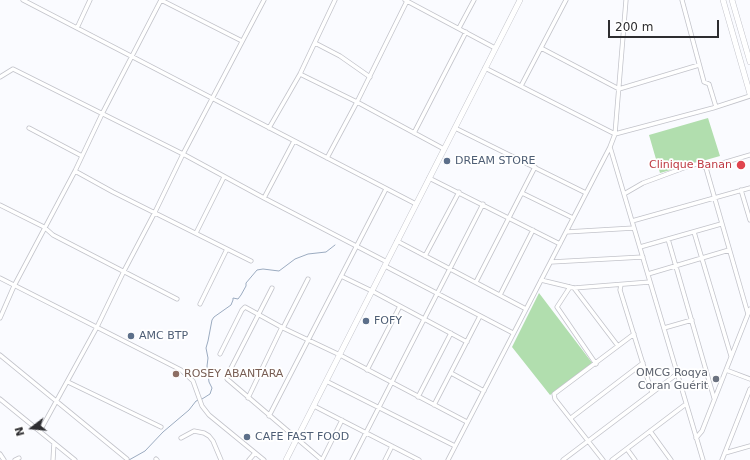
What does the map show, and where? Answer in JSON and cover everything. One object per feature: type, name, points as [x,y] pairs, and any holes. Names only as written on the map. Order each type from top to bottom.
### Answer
[{"type":"main road","points":[[286,460],[520,0]]},
{"type":"main road","points":[[723,0],[750,95]]},
{"type":"main road","points":[[732,0],[750,62]]},
{"type":"street","points":[[23,0],[416,204]]},
{"type":"street","points":[[77,28],[90,0]]},
{"type":"street","points":[[0,318],[14,286],[75,171],[102,114],[161,0],[242,41]]},
{"type":"street","points":[[40,431],[97,327],[183,154],[264,0]]},
{"type":"street","points":[[269,128],[300,74],[335,0]]},
{"type":"street","points":[[459,28],[474,0]]},
{"type":"street","points":[[520,86],[566,0]]},
{"type":"street","points":[[448,460],[610,147],[615,134],[626,0]]},
{"type":"street","points":[[682,0],[704,82],[709,84],[716,106]]},
{"type":"street","points":[[327,158],[370,77],[406,1],[495,48]]},
{"type":"street","points":[[414,133],[466,32]]},
{"type":"street","points":[[315,43],[340,56],[370,77]]},
{"type":"street","points":[[541,48],[619,89],[699,65]]},
{"type":"street","points":[[485,68],[615,134],[750,95]]},
{"type":"street","points":[[1,75],[13,69],[183,154],[357,246],[437,293],[513,333]]},
{"type":"street","points":[[300,74],[357,102],[444,149]]},
{"type":"street","points":[[28,128],[82,156]]},
{"type":"street","points":[[455,128],[586,193]]},
{"type":"street","points":[[264,198],[294,141]]},
{"type":"street","points":[[610,147],[703,460]]},
{"type":"street","points":[[624,194],[643,183],[689,166],[697,164],[706,168],[750,155]]},
{"type":"street","points":[[476,282],[535,167]]},
{"type":"street","points":[[706,168],[748,314]]},
{"type":"street","points":[[75,171],[113,192],[251,261]]},
{"type":"street","points":[[196,233],[224,177]]},
{"type":"street","points":[[430,178],[560,244]]},
{"type":"street","points":[[632,221],[750,188]]},
{"type":"street","points":[[269,416],[386,189]]},
{"type":"street","points":[[741,190],[750,220]]},
{"type":"street","points":[[425,256],[459,192]]},
{"type":"street","points":[[522,193],[573,218]]},
{"type":"street","points":[[352,460],[483,204]]},
{"type":"street","points":[[0,205],[44,227],[53,234],[177,299]]},
{"type":"street","points":[[640,247],[721,224]]},
{"type":"street","points":[[566,232],[634,228]]},
{"type":"street","points":[[500,295],[533,230]]},
{"type":"street","points":[[694,232],[731,356]]},
{"type":"street","points":[[668,239],[714,398]]},
{"type":"street","points":[[397,241],[526,309]]},
{"type":"street","points":[[200,304],[227,249]]},
{"type":"street","points":[[648,274],[729,250]]},
{"type":"street","points":[[551,262],[643,257]]},
{"type":"street","points":[[341,276],[467,342]]},
{"type":"street","points":[[0,278],[181,370],[193,381],[202,406],[209,415],[264,460]]},
{"type":"street","points":[[248,398],[308,279]]},
{"type":"street","points":[[541,280],[574,288],[650,282]]},
{"type":"street","points":[[621,285],[620,290],[652,393]]},
{"type":"street","points":[[570,287],[557,307],[596,364]]},
{"type":"street","points":[[272,288],[226,379],[322,460],[342,420]]},
{"type":"street","points":[[574,288],[618,346]]},
{"type":"street","points":[[366,370],[400,306]]},
{"type":"street","points":[[220,354],[243,308],[245,307],[468,422]]},
{"type":"street","points":[[696,438],[702,431],[750,310]]},
{"type":"street","points":[[434,405],[480,316]]},
{"type":"street","points":[[664,328],[692,320]]},
{"type":"street","points":[[418,396],[451,333]]},
{"type":"street","points":[[603,460],[555,398],[554,394],[634,334]]},
{"type":"street","points":[[0,355],[127,459]]},
{"type":"street","points":[[571,418],[643,363]]},
{"type":"street","points":[[726,370],[750,379]]},
{"type":"street","points":[[451,373],[484,391]]},
{"type":"street","points":[[563,460],[677,374]]},
{"type":"street","points":[[68,382],[161,427]]},
{"type":"street","points":[[326,382],[455,446]]},
{"type":"street","points":[[722,460],[750,389]]},
{"type":"street","points":[[0,399],[75,460]]},
{"type":"street","points":[[612,460],[686,404]]},
{"type":"street","points":[[314,406],[417,460]]},
{"type":"street","points":[[650,431],[671,460]]},
{"type":"street","points":[[181,438],[191,432],[204,432],[213,441],[221,460]]},
{"type":"street","points":[[53,460],[54,443]]},
{"type":"street","points":[[385,460],[392,446]]},
{"type":"street","points":[[725,453],[750,446]]},
{"type":"street","points":[[627,449],[635,460]]},
{"type":"street","points":[[248,460],[255,452]]},
{"type":"street","points":[[0,454],[4,460]]},
{"type":"green space","points":[[708,118],[720,156],[660,173],[649,135]]},
{"type":"green space","points":[[539,293],[593,364],[550,395],[512,347]]},
{"type":"waterway","points":[[202,399],[210,394],[212,388],[209,382],[206,348],[214,317],[231,305],[233,298],[238,299],[246,286],[246,283],[257,270],[263,269],[279,271],[295,259],[308,254],[326,252],[335,245]]},
{"type":"waterway","points":[[129,460],[145,451],[163,432],[189,410],[196,401],[199,400]]},
{"type":"place","name":"DREAM STORE","points":[[447,161]]},
{"type":"place","name":"Clinique Banan","points":[[741,165]]},
{"type":"place","name":"FOFY","points":[[366,321]]},
{"type":"place","name":"AMC BTP","points":[[131,336]]},
{"type":"place","name":"ROSEY ABANTARA","points":[[176,374]]},
{"type":"place","name":"OMCG Roqya Coran Guérit","points":[[716,379]]},
{"type":"place","name":"CAFE FAST FOOD","points":[[247,437]]}]
